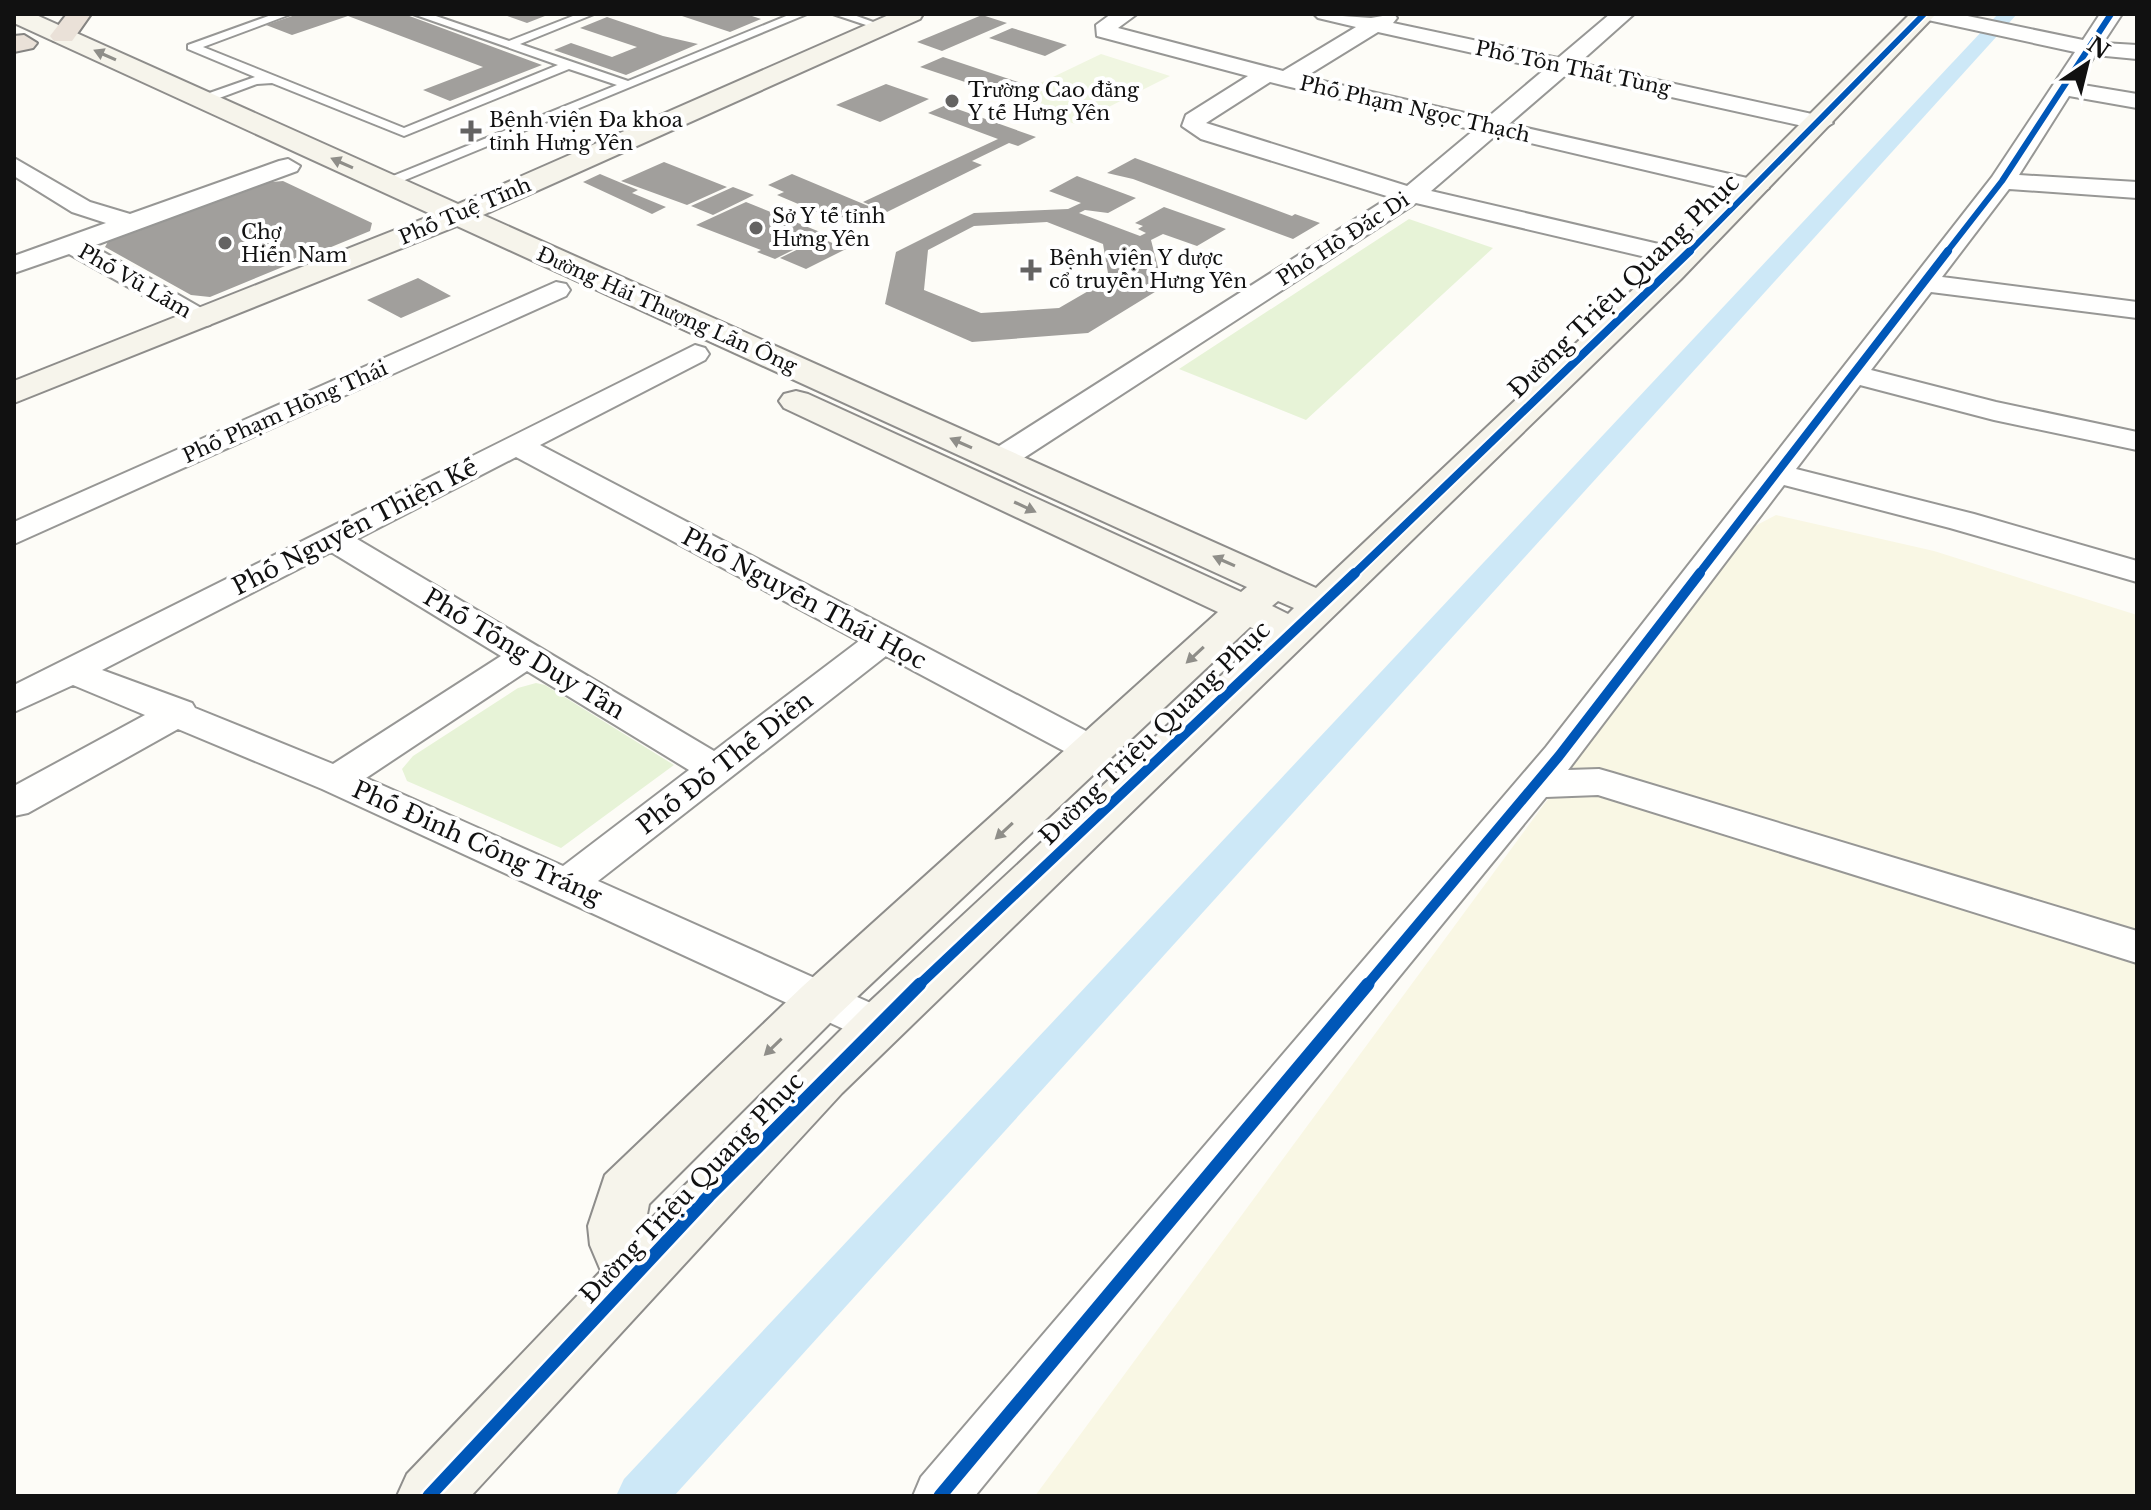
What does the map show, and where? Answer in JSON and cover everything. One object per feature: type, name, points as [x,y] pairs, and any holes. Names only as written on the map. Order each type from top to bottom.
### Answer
[{"type":"street","name":"Phố Tuệ Tĩnh","points":[[14,393],[458,215],[911,14]]},
{"type":"street","name":"Phố Phạm Ngọc Thạch","points":[[1126,14],[1107,25],[1105,31],[1276,77],[1756,188]]},
{"type":"street","name":"Phố Tôn Thất Tùng","points":[[1325,14],[1383,19],[1561,66],[1821,123]]},
{"type":"street","name":"Phố Hồ Đắc Di","points":[[999,460],[1411,195],[1623,14]]},
{"type":"street","points":[[1926,14],[2089,48],[2137,52]]},
{"type":"street","name":"Đường Triệu Quang Phục","points":[[429,1496],[634,1276],[877,1025],[1684,258],[1926,14]]},
{"type":"street","points":[[940,1496],[1536,784],[1926,283],[2002,181],[2111,14]]},
{"type":"street","points":[[1383,19],[1194,120],[1194,126],[1252,148],[1411,195],[1684,258]]},
{"type":"street","name":"Đường Hải Thượng Lãn Ông","points":[[17,35],[71,25],[202,100],[999,460],[1259,596]]},
{"type":"street","name":"Đường Hải Thượng Lãn Ông","points":[[17,35],[288,166],[817,411],[1306,618]]},
{"type":"street","points":[[2063,88],[2137,101]]},
{"type":"street","points":[[171,111],[202,100]]},
{"type":"street","points":[[14,165],[81,207],[129,222]]},
{"type":"street","points":[[14,265],[288,166]]},
{"type":"street","points":[[2002,181],[2137,190]]},
{"type":"street","name":"Phố Vũ Lãm","points":[[71,244],[200,319]]},
{"type":"street","points":[[1926,283],[2137,310]]},
{"type":"street","name":"Phố Phạm Hồng Thái","points":[[14,534],[556,290]]},
{"type":"street","name":"Phố Nguyễn Thiện Kế","points":[[14,700],[695,354]]},
{"type":"street","points":[[1855,375],[1994,411],[2137,441]]},
{"type":"street","points":[[817,411],[849,392]]},
{"type":"street","name":"Phố Nguyễn Thái Học","points":[[517,445],[1092,750]]},
{"type":"street","points":[[1777,474],[1962,521],[2137,572]]},
{"type":"street","name":"Phố Tống Duy Tân","points":[[333,539],[716,769]]},
{"type":"street","name":"Đường Triệu Quang Phục","points":[[634,1276],[617,1251],[615,1219],[625,1192],[821,1000],[1259,596]]},
{"type":"street","name":"Phố Đỗ Thế Diên","points":[[567,884],[882,641]]},
{"type":"street","points":[[336,780],[527,655]]},
{"type":"street","name":"Phố Đinh Công Tráng","points":[[72,671],[179,712],[336,780],[877,1025]]},
{"type":"street","points":[[14,803],[179,712]]},
{"type":"street","points":[[1536,784],[1599,782],[2137,947]]},
{"type":"lane","points":[[285,14],[192,47],[404,132],[565,66]]},
{"type":"lane","points":[[419,14],[565,66],[629,85]]},
{"type":"lane","points":[[508,45],[588,14]]},
{"type":"lane","points":[[388,183],[801,14]]},
{"type":"lane","points":[[839,14],[881,27]]},
{"type":"lane","points":[[202,100],[256,80],[275,80]]},
{"type":"shaded area","points":[[1776,515],[1934,551],[2137,615],[2137,941],[1571,767],[1755,526]]},
{"type":"shaded area","points":[[1553,792],[1613,792],[2137,952],[2137,1496],[1035,1496]]},
{"type":"green space","points":[[1101,54],[1170,76],[1075,124],[1005,100]]},
{"type":"green space","points":[[1409,219],[1493,248],[1306,420],[1179,369]]},
{"type":"green space","points":[[536,683],[545,685],[674,765],[561,848],[407,781],[402,769],[413,756],[518,688]]},
{"type":"building","points":[[298,14],[404,14],[542,65],[450,101],[423,90],[483,67],[348,16],[292,35],[266,25]]},
{"type":"building","points":[[502,14],[550,14],[527,23]]},
{"type":"building","points":[[676,14],[746,14],[761,19],[730,32]]},
{"type":"building","points":[[982,15],[1007,23],[942,51],[917,42]]},
{"type":"building","points":[[607,17],[698,44],[626,75],[554,50],[571,43],[612,57],[637,47],[580,28]]},
{"type":"building","points":[[1012,28],[1067,45],[1045,56],[989,38]]},
{"type":"building","points":[[943,57],[1021,83],[998,93],[920,67]]},
{"type":"building","points":[[886,84],[929,99],[880,122],[836,105]]},
{"type":"building","points":[[946,105],[1036,137],[1018,146],[1009,143],[972,161],[982,165],[887,212],[863,202],[998,139],[928,113]]},
{"type":"building","points":[[1135,158],[1292,216],[1295,214],[1320,223],[1293,239],[1133,179],[1107,173]]},
{"type":"building","points":[[664,162],[727,187],[687,205],[621,181]]},
{"type":"building","points":[[600,174],[638,190],[632,193],[666,207],[652,214],[583,182]]},
{"type":"building","points":[[792,174],[885,213],[861,225],[842,217],[836,220],[777,195],[784,192],[768,185]]},
{"type":"building","points":[[1077,176],[1136,198],[1108,213],[1085,210],[1079,213],[1140,236],[1146,233],[1138,229],[1143,226],[1135,223],[1164,207],[1226,229],[1197,246],[1163,234],[1151,240],[1163,287],[1088,333],[972,342],[885,304],[896,252],[974,213],[1068,209],[1081,203],[1049,191]],"holes":[[[1047,222],[1103,244],[1109,279],[1059,308],[981,313],[924,290],[928,250],[974,226]]]},
{"type":"building","name":"Chợ Hiến Nam","points":[[283,181],[372,223],[370,231],[210,297],[191,295],[105,247],[110,238],[261,183]]},
{"type":"building","points":[[733,187],[754,195],[713,215],[691,206]]},
{"type":"building","name":"Sở Y tế tỉnh Hưng Yên","points":[[746,202],[825,234],[775,259],[757,252],[761,250],[696,225]]},
{"type":"building","points":[[821,238],[846,249],[806,269],[780,258]]},
{"type":"building","points":[[418,278],[451,296],[401,318],[367,300]]},
{"type":"waterway","points":[[641,1496],[2008,14]]},
{"type":"cycle path","points":[[429,1496],[652,1256],[824,1078],[1670,272],[1924,14]]},
{"type":"cycle path","points":[[940,1496],[1559,756],[2002,181],[2111,14]]},
{"type":"place","name":"Trường Cao đẳng Y tế Hưng Yên","points":[[952,101]]},
{"type":"place","name":"Bệnh viện Đa khoa tỉnh Hưng Yên","points":[[471,131]]},
{"type":"place","name":"Sở Y tế tỉnh Hưng Yên","points":[[756,228]]},
{"type":"place","name":"Chợ Hiến Nam","points":[[225,243]]},
{"type":"place","name":"Bệnh viện Y dược cổ truyền Hưng Yên","points":[[1031,270]]}]
